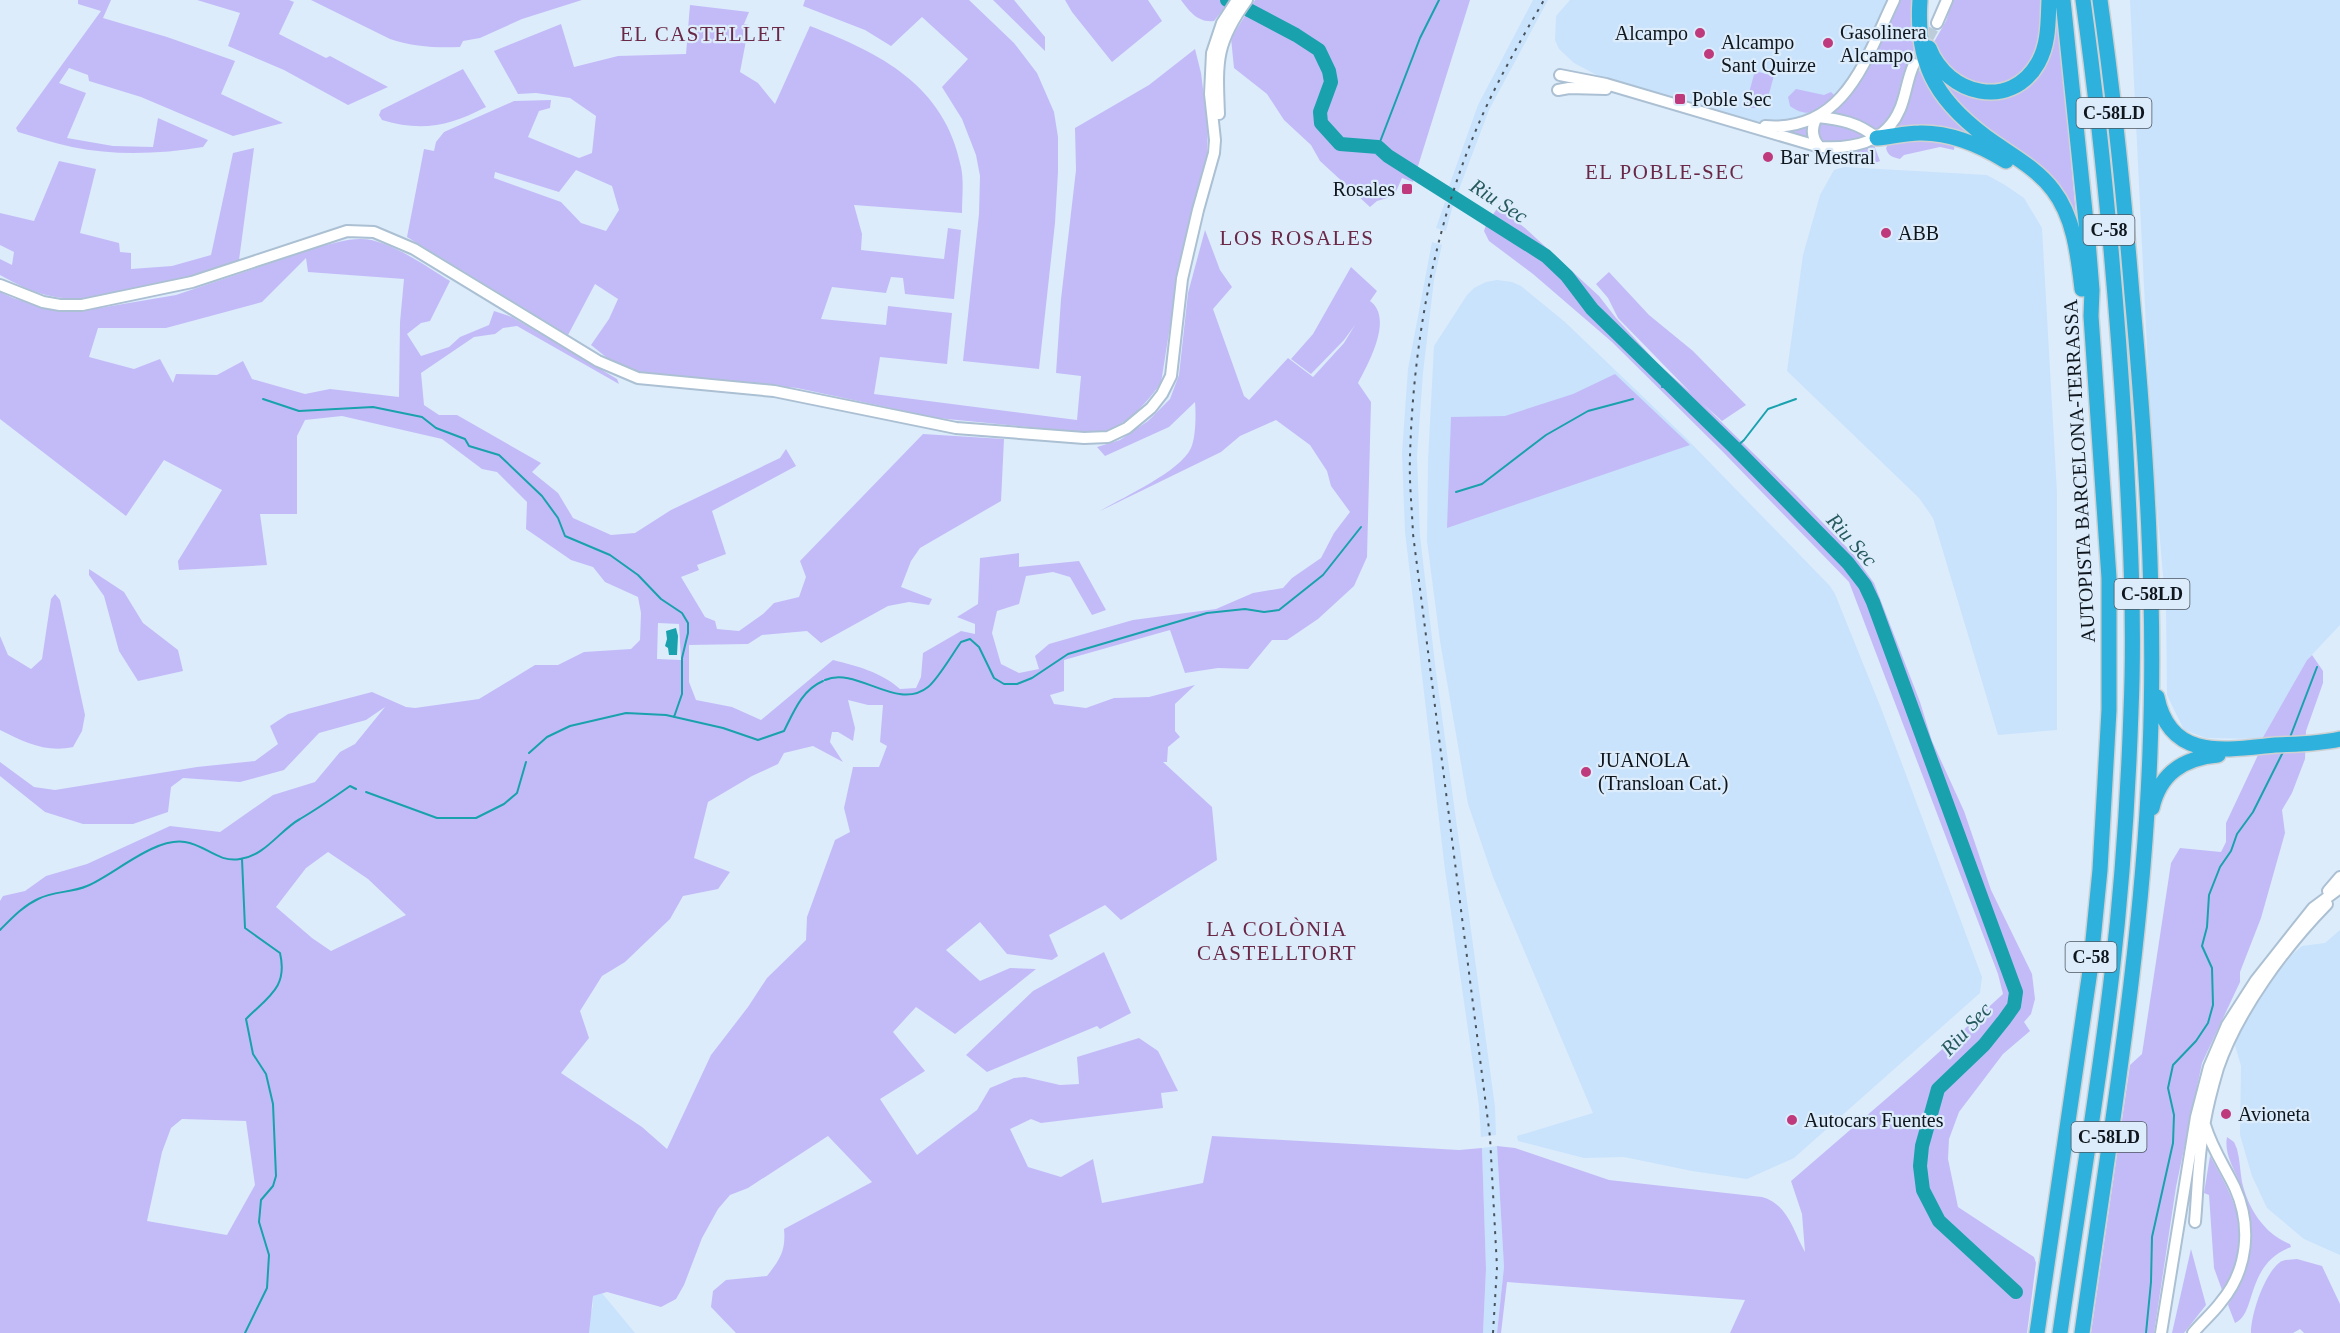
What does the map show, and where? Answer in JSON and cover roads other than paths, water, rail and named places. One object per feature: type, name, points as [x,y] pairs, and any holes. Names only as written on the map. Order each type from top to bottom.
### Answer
[{"type":"highway","points":[[1920,0],[1919,35],[1929,70],[1948,103],[1971,126],[2023,162],[2046,182],[2060,201],[2077,252],[2082,290],[2091,316]]},
{"type":"highway","points":[[1927,0],[1927,38],[1936,62],[1946,75],[1959,84],[1984,92],[2011,87],[2032,73],[2045,46],[2049,0]]},
{"type":"highway","name":"AUTOPISTA BARCELONA-TERRASSA","points":[[2037,1333],[2090,971],[2100,870],[2108,722],[2109,578],[2091,316],[2092,290],[2063,0]]},
{"type":"highway","name":"C-58","points":[[2060,1333],[2112,973],[2122,872],[2130,723],[2133,581],[2120,345],[2100,134],[2083,0]]},
{"type":"highway","name":"C-58LD","points":[[2082,1333],[2122,1049],[2144,849],[2150,753],[2152,622],[2146,465],[2136,339],[2123,190],[2100,0]]},
{"type":"highway","points":[[2106,37],[2108,0]]},
{"type":"highway","points":[[1877,138],[1930,133],[1957,138],[1980,147],[2016,168],[2038,186],[2061,212],[2071,230]]},
{"type":"highway","points":[[2133,581],[2136,339]]},
{"type":"highway","points":[[2152,622],[2157,697],[2163,719],[2171,730],[2190,744],[2204,748],[2264,749]]},
{"type":"highway","points":[[2144,849],[2157,790],[2174,769],[2192,759],[2204,756],[2340,739]]},
{"type":"highway","points":[[2313,744],[2340,746]]},
{"type":"street","points":[[0,285],[24,296],[53,304],[88,304],[184,285],[322,238],[347,231],[367,231],[387,236],[414,249],[604,364],[638,378],[774,391],[949,427],[1089,439],[1108,437],[1123,430],[1146,413],[1162,394],[1173,370],[1182,279],[1194,224],[1214,153],[1210,80],[1214,45],[1222,23],[1237,0]]},
{"type":"street","points":[[1182,292],[1218,156],[1220,52],[1228,27],[1247,0]]},
{"type":"street","points":[[1744,124],[1779,127],[1805,122],[1817,117],[1839,101],[1859,74],[1894,0]]},
{"type":"street","points":[[1937,23],[1947,0]]},
{"type":"street","points":[[1560,75],[1606,84],[1820,147],[1847,147],[1877,138],[1900,110],[1914,64]]},
{"type":"street","points":[[1558,90],[1595,88],[1636,94]]},
{"type":"street","points":[[1817,117],[1839,119],[1856,124],[1877,138]]},
{"type":"street","points":[[1817,117],[1813,128],[1814,139],[1820,147]]},
{"type":"street","points":[[2161,1333],[2191,1148],[2202,1090],[2209,1067],[2227,1025],[2246,993],[2289,936],[2340,877]]},
{"type":"street","points":[[2321,901],[2340,888]]},
{"type":"street","points":[[2191,1148],[2190,1182],[2196,1222],[2196,1189],[2204,1122],[2218,1067],[2247,1009],[2308,925],[2340,893]]},
{"type":"street","points":[[2193,1333],[2228,1294],[2238,1275],[2244,1255],[2245,1219],[2238,1195],[2210,1143],[2204,1122]]},
{"type":"water","points":[[676,628],[677,655],[669,655],[668,648],[665,646],[666,631]]},
{"type":"waterway","points":[[1378,147],[1420,38],[1439,0]]},
{"type":"waterway","name":"Riu Sec","points":[[1245,8],[1319,50],[1329,71],[1331,82],[1320,112],[1321,123],[1340,144],[1378,147],[1388,156],[1546,256],[1567,276],[1592,309],[1735,448],[1848,563],[1865,585],[2016,992],[2014,1006],[1984,1045],[1938,1089],[1922,1146],[1920,1166],[1923,1190],[1939,1221],[2016,1292]]},
{"type":"waterway","name":"Riu Sec","points":[[1662,387],[1670,385]]},
{"type":"waterway","points":[[263,399],[299,411],[373,407],[422,417],[436,428],[465,439],[469,446],[499,455],[542,496],[558,518],[565,536],[610,555],[638,575],[661,599],[682,613],[688,623],[688,633],[682,658],[682,694],[674,717]]},
{"type":"waterway","points":[[1456,492],[1482,484],[1546,435],[1588,411],[1633,399]]},
{"type":"waterway","points":[[1735,448],[1768,409],[1796,399]]},
{"type":"waterway","points":[[825,680],[837,677],[890,692],[916,693],[928,687],[961,642],[970,639],[979,647],[994,678],[1004,684],[1017,684],[1032,678],[1068,654],[1207,613],[1245,609],[1264,612],[1279,610],[1323,575],[1361,527]]},
{"type":"waterway","points":[[2289,740],[2317,667]]},
{"type":"waterway","points":[[529,753],[547,737],[570,726],[626,713],[666,715],[723,728],[758,740],[784,731],[804,696],[823,681]]},
{"type":"waterway","points":[[2146,1333],[2151,1282],[2152,1237],[2173,1143],[2174,1115],[2168,1088],[2173,1065],[2196,1041],[2208,1023],[2213,1005],[2212,968],[2202,946],[2207,927],[2209,895],[2237,834],[2253,812],[2284,750]]},
{"type":"waterway","points":[[366,792],[437,818],[476,818],[504,804],[517,793],[526,762]]},
{"type":"waterway","points":[[0,930],[18,913],[44,896],[87,886],[160,845],[185,842],[232,860],[249,857],[265,848],[293,824],[350,786],[356,789]]},
{"type":"waterway","points":[[242,859],[245,928],[280,953],[282,965],[279,983],[275,990],[246,1019],[253,1054],[266,1074],[273,1104],[276,1176],[273,1186],[261,1200],[259,1222],[269,1255],[267,1288],[245,1333]]},
{"type":"tunnel","points":[[1914,64],[1937,23]]},
{"type":"railway","points":[[1493,1333],[1497,1267],[1490,1137],[1413,534],[1410,457],[1412,413],[1422,326],[1439,240],[1451,198],[1489,101],[1544,0]]},
{"type":"place","name":"Alcampo","points":[[1700,33]]},
{"type":"place","name":"Gasolinera Alcampo","points":[[1828,43]]},
{"type":"place","name":"Alcampo Sant Quirze","points":[[1709,54]]},
{"type":"place","name":"Poble Sec","points":[[1680,99]]},
{"type":"place","name":"Bar Mestral","points":[[1768,157]]},
{"type":"place","name":"Rosales","points":[[1407,189]]},
{"type":"place","name":"ABB","points":[[1886,233]]},
{"type":"place","name":"JUANOLA (Transloan Cat.)","points":[[1586,772]]},
{"type":"place","name":"Avioneta","points":[[2226,1114]]},
{"type":"place","name":"Autocars Fuentes","points":[[1792,1120]]},
{"type":"district","name":"EL CASTELLET","points":[[703,34]]},
{"type":"district","name":"EL POBLE-SEC","points":[[1665,172]]},
{"type":"district","name":"LOS ROSALES","points":[[1297,238]]},
{"type":"district","name":"LA COLÒNIA CASTELLTORT","points":[[1277,941]]}]
